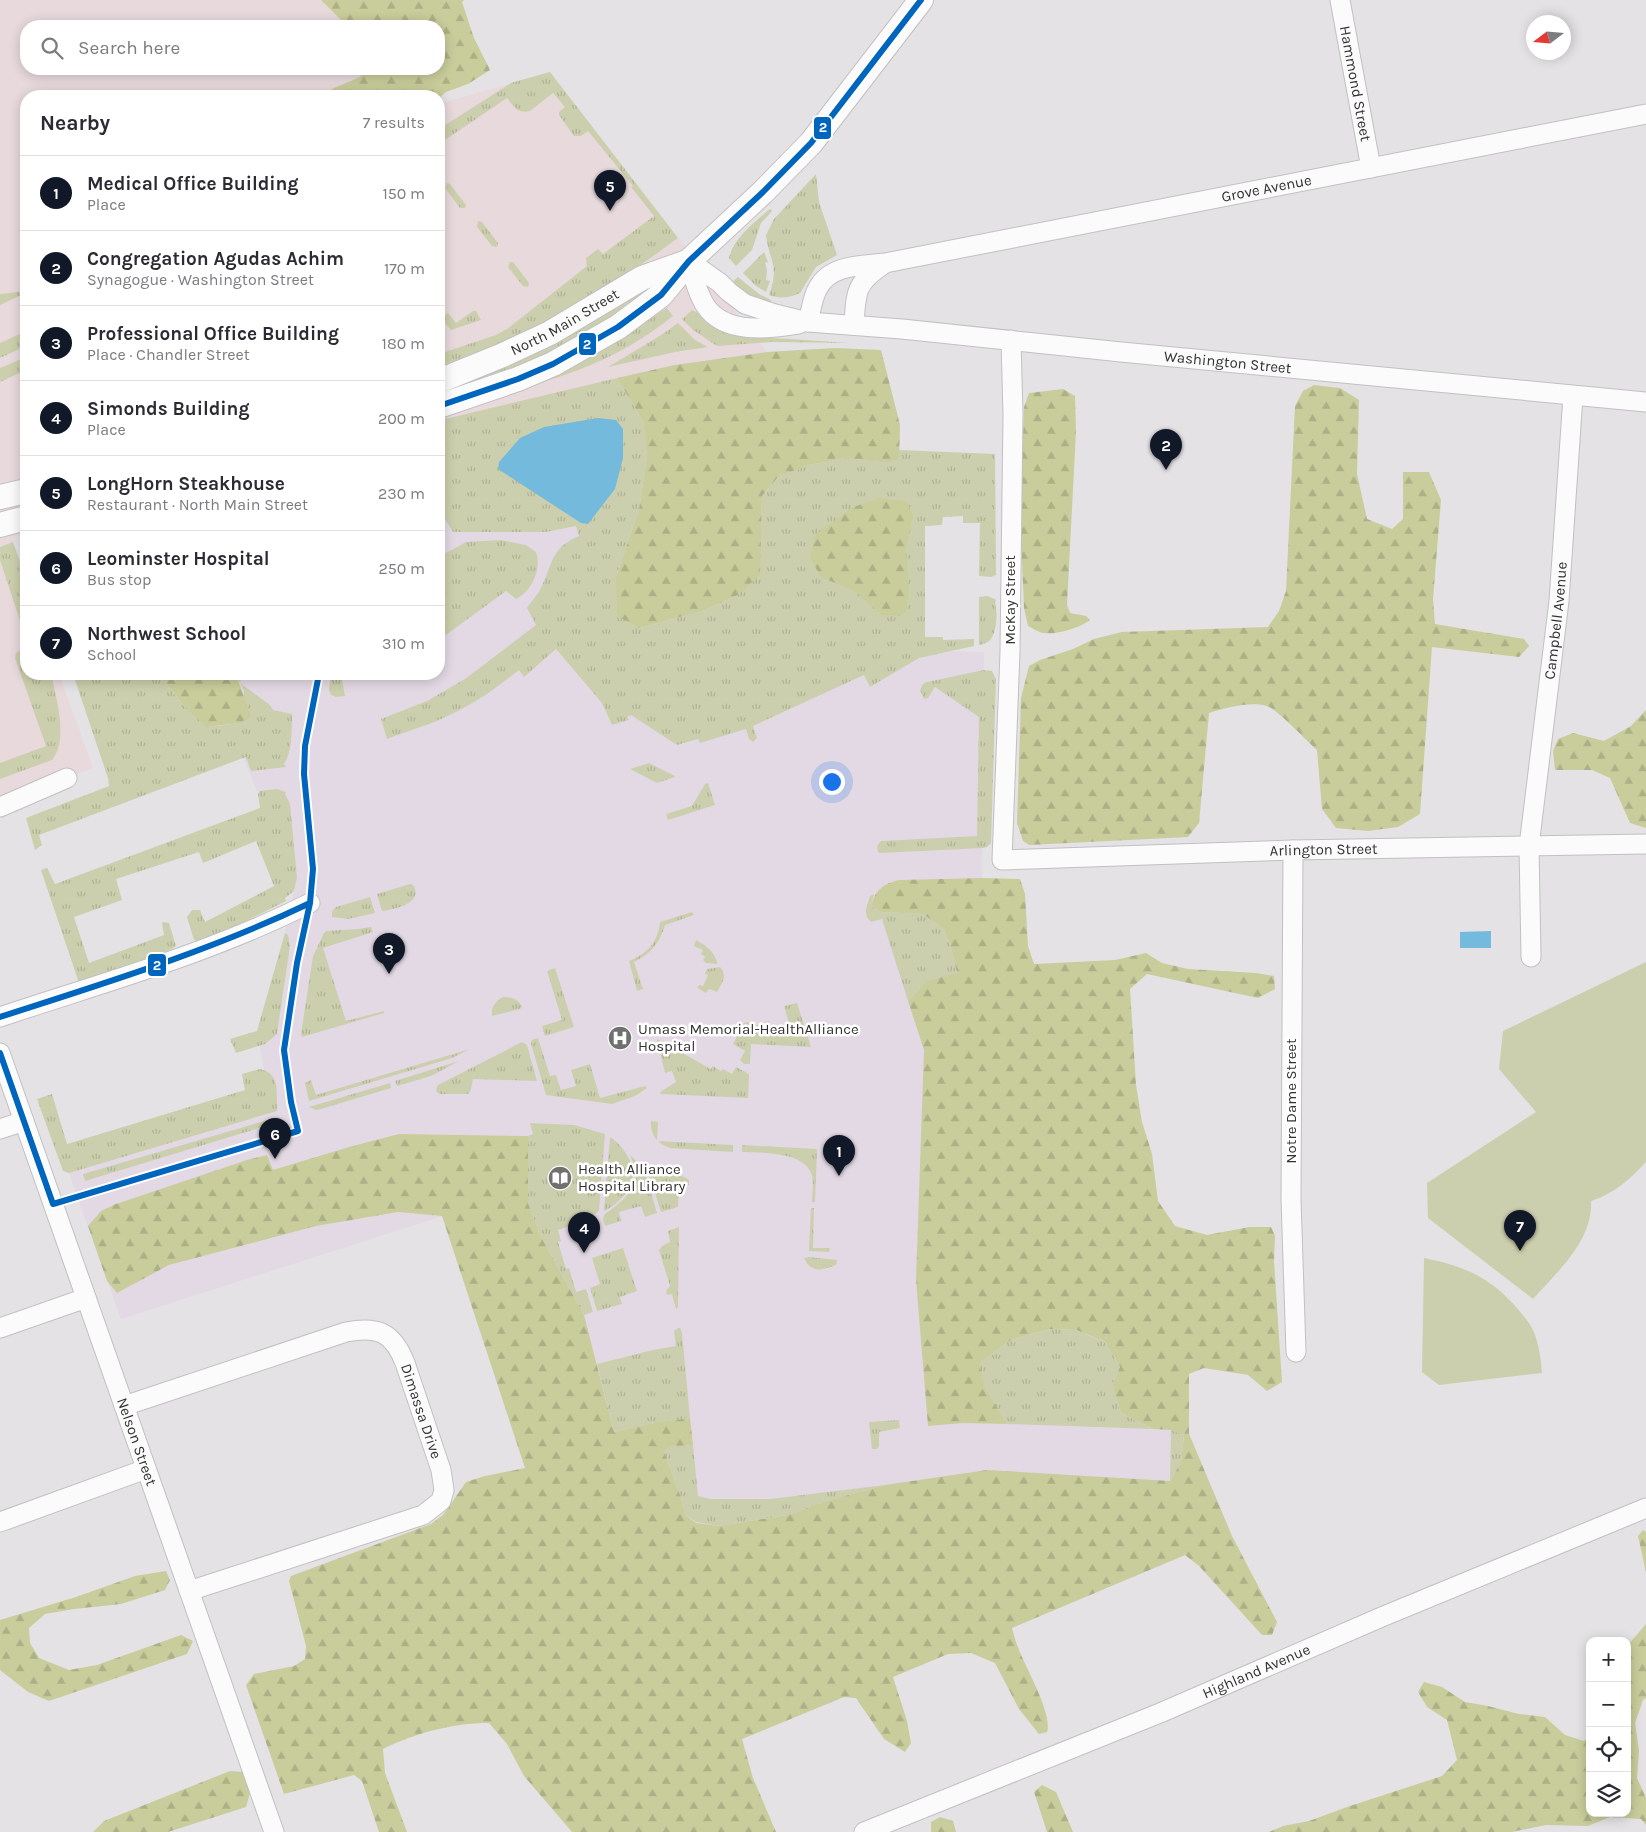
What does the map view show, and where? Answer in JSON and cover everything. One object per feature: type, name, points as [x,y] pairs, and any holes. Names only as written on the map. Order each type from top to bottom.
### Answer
[{"type":"main road","name":"North Main Street","points":[[445,404],[518,379],[578,351],[618,327],[661,295],[688,262],[763,192],[811,143],[921,0]]},
{"type":"main road","name":"North Main Street","points":[[445,379],[550,333],[642,278],[688,262]]},
{"type":"main road","points":[[0,498],[20,493]]},
{"type":"main road","points":[[0,525],[20,520]]},
{"type":"street","name":"Hammond Street","points":[[1340,0],[1371,168]]},
{"type":"street","name":"Grove Avenue","points":[[808,322],[817,290],[823,280],[842,269],[886,263],[1646,114]]},
{"type":"street","name":"Washington Street","points":[[688,262],[704,305],[710,313],[720,320],[741,326],[761,328],[776,328],[808,322]]},
{"type":"street","name":"Washington Street","points":[[688,262],[720,283],[746,304],[775,314],[808,322],[1646,402]]},
{"type":"street","name":"Grove Avenue","points":[[854,325],[858,289],[866,277],[886,263]]},
{"type":"street","name":"McKay Street","points":[[1002,860],[1010,652],[1013,415],[1011,340]]},
{"type":"street","name":"Campbell Avenue","points":[[1531,957],[1529,846],[1559,601],[1573,396]]},
{"type":"street","points":[[0,807],[67,778]]},
{"type":"street","name":"Arlington Street","points":[[1002,860],[1293,850],[1646,844]]},
{"type":"street","name":"Notre Dame Street","points":[[1293,850],[1291,1199],[1296,1352]]},
{"type":"street","points":[[0,1016],[198,952],[241,935],[310,903]]},
{"type":"street","name":"Nelson Street","points":[[0,1053],[274,1832]]},
{"type":"street","points":[[0,1129],[24,1121]]},
{"type":"street","points":[[0,1328],[86,1298]]},
{"type":"street","name":"Dimassa Drive","points":[[124,1406],[346,1332],[362,1329],[377,1330],[391,1337],[405,1362],[440,1470],[444,1490],[441,1500],[423,1515],[189,1591]]},
{"type":"street","points":[[0,1522],[146,1469]]},
{"type":"street","name":"Highland Avenue","points":[[864,1832],[1160,1713],[1384,1616],[1646,1508]]},
{"type":"shaded area","points":[[0,0],[321,0],[341,20],[20,20],[20,75],[395,75],[410,90],[20,90],[20,536],[12,538],[20,561],[20,680],[61,680],[93,768],[0,803]]},
{"type":"shaded area","points":[[550,72],[767,352],[675,365],[445,420],[445,102]]},
{"type":"shaded area","name":"Umass Memorial-HealthAlliance Hospital","points":[[835,348],[881,350],[900,425],[897,650],[984,652],[978,1363],[1162,1368],[1232,1536],[742,1739],[526,1468],[443,1216],[121,1319],[67,1168],[271,1108],[257,1031],[283,941],[296,883],[211,680],[445,680],[445,420],[675,365],[767,352]]},
{"type":"green space","points":[[321,0],[464,0],[462,2],[474,38],[490,70],[468,84],[445,93],[445,90],[330,90],[362,75],[445,75],[445,20],[341,20]]},
{"type":"green space","points":[[550,72],[678,238],[622,277],[564,312],[503,342],[445,364],[445,352],[496,335],[507,329],[587,266],[586,258],[598,249],[603,254],[654,216],[631,187],[633,186],[588,131],[581,136],[574,136],[559,115],[559,112],[565,107],[553,93],[526,112],[516,109],[507,98],[445,140],[445,125],[511,83]]},
{"type":"green space","points":[[816,174],[819,202],[837,255],[816,267],[800,293],[785,297],[769,295],[774,270],[766,235],[774,219]]},
{"type":"green space","points":[[447,183],[450,184],[466,205],[465,208],[460,208],[445,188]]},
{"type":"green space","points":[[770,209],[772,211],[761,223],[752,250],[736,266],[729,258],[735,243],[746,230]]},
{"type":"green space","points":[[478,221],[482,222],[498,243],[497,247],[492,246],[477,227]]},
{"type":"green space","points":[[764,252],[768,262],[765,263],[767,270],[766,280],[770,281],[766,292],[756,286],[743,273]]},
{"type":"green space","points":[[510,262],[513,262],[529,283],[528,287],[523,286],[508,267]]},
{"type":"green space","points":[[738,277],[759,294],[771,300],[771,302],[751,298],[731,283]]},
{"type":"green space","points":[[646,289],[647,291],[618,313],[554,351],[512,370],[445,393],[570,333]]},
{"type":"green space","points":[[20,292],[20,296],[0,305],[0,294]]},
{"type":"green space","points":[[667,308],[673,316],[640,340],[622,350],[585,368],[526,386],[596,353]]},
{"type":"green space","points":[[692,310],[744,336],[850,343],[771,342],[717,346],[693,330],[682,319]]},
{"type":"green space","points":[[473,311],[476,311],[481,320],[451,330],[445,323],[445,315],[448,313],[456,323]]},
{"type":"green space","points":[[678,323],[695,340],[708,347],[675,352],[608,367],[663,334]]},
{"type":"green space","points":[[20,334],[20,349],[0,358],[0,343]]},
{"type":"green space","points":[[835,348],[881,350],[900,425],[899,459],[889,463],[846,458],[809,465],[778,477],[762,496],[760,575],[738,595],[705,610],[640,628],[617,616],[616,577],[639,510],[647,456],[643,421],[617,378],[675,365],[767,352]]},
{"type":"green space","points":[[20,360],[20,373],[0,382],[0,368]]},
{"type":"green space","points":[[617,378],[643,421],[647,456],[639,510],[616,577],[640,628],[705,610],[738,595],[761,531],[762,496],[778,477],[809,465],[846,458],[889,463],[899,459],[899,450],[995,454],[996,575],[991,577],[979,576],[980,523],[963,523],[963,516],[943,517],[942,525],[925,526],[925,637],[943,637],[943,640],[974,639],[974,646],[919,658],[870,687],[864,675],[753,726],[757,738],[753,742],[749,739],[746,729],[700,743],[698,739],[677,745],[631,715],[627,717],[629,720],[612,725],[602,703],[556,649],[524,677],[519,670],[487,694],[448,716],[387,739],[381,719],[427,701],[465,679],[536,625],[527,608],[540,591],[557,551],[579,536],[576,526],[546,532],[453,532],[445,519],[445,419]]},
{"type":"green space","points":[[1314,385],[1340,388],[1359,400],[1357,474],[1367,519],[1392,529],[1403,519],[1403,472],[1429,472],[1441,500],[1433,599],[1435,624],[1524,639],[1529,646],[1519,657],[1432,647],[1420,814],[1398,827],[1368,831],[1336,828],[1322,809],[1317,750],[1272,708],[1253,704],[1230,707],[1209,713],[1199,823],[1188,837],[1029,845],[1023,841],[1017,823],[1021,698],[1029,666],[1094,639],[1122,632],[1268,627],[1279,611],[1286,591],[1295,406],[1303,391]]},
{"type":"green space","points":[[1063,389],[1075,396],[1076,431],[1067,605],[1070,613],[1086,616],[1090,620],[1068,630],[1043,633],[1028,626],[1024,608],[1020,516],[1024,407],[1029,393]]},
{"type":"green space","points":[[879,498],[907,501],[913,516],[906,548],[909,593],[906,612],[898,616],[882,615],[854,591],[821,577],[810,558],[815,535],[851,508]]},
{"type":"green space","points":[[501,540],[526,545],[536,552],[538,559],[537,572],[531,585],[522,595],[516,599],[506,591],[445,636],[445,554],[466,542]]},
{"type":"green space","points":[[13,542],[20,562],[20,621],[0,560],[0,547]]},
{"type":"green space","points":[[987,596],[996,601],[997,617],[990,640],[979,645],[979,597]]},
{"type":"green space","points":[[20,651],[20,672],[15,658],[16,653]]},
{"type":"green space","points":[[984,670],[992,671],[996,679],[991,843],[983,848],[878,852],[877,846],[881,841],[977,836],[979,717],[935,687],[928,698],[924,699],[920,690],[923,684],[927,682]]},
{"type":"green space","points":[[23,680],[52,680],[60,718],[60,741],[57,752],[52,760],[0,779],[0,763],[46,746]]},
{"type":"green space","points":[[75,680],[164,680],[184,706],[216,726],[240,723],[244,691],[240,683],[270,705],[273,710],[292,714],[289,754],[284,764],[286,767],[251,771],[246,757],[39,835],[42,845],[35,850],[26,818],[109,786]]},
{"type":"green space","points":[[164,680],[238,680],[251,717],[240,723],[206,727],[184,706]]},
{"type":"green space","points":[[330,680],[342,680],[345,696],[336,697],[331,695],[329,690]]},
{"type":"green space","points":[[1646,710],[1646,828],[1630,823],[1610,778],[1592,770],[1555,770],[1553,751],[1558,739],[1573,733],[1604,741],[1631,726]]},
{"type":"green space","points":[[649,763],[675,777],[657,783],[630,769]]},
{"type":"green space","points":[[708,783],[715,805],[668,820],[666,814],[692,806],[705,784]]},
{"type":"green space","points":[[277,789],[286,792],[285,794],[290,804],[297,878],[294,891],[285,898],[286,901],[242,923],[198,941],[194,940],[187,917],[192,910],[200,910],[205,922],[274,886],[256,841],[203,863],[199,852],[116,879],[122,900],[74,917],[89,963],[164,935],[163,922],[169,923],[176,946],[79,983],[41,870],[47,868],[55,884],[260,808],[258,794],[260,791]]},
{"type":"green space","points":[[1020,879],[1025,894],[1028,946],[1034,964],[1115,960],[1146,953],[1162,963],[1188,969],[1256,973],[1274,976],[1275,989],[1258,998],[1147,974],[1130,989],[1136,1085],[1142,1122],[1152,1154],[1158,1201],[1175,1226],[1207,1235],[1249,1227],[1271,1227],[1275,1236],[1274,1261],[1282,1382],[1267,1391],[1248,1375],[1204,1368],[1189,1374],[1189,1434],[1232,1536],[1277,1622],[1272,1635],[1262,1635],[1199,1566],[1185,1555],[1012,1628],[1019,1650],[1043,1703],[1048,1724],[1047,1732],[1039,1734],[1019,1709],[995,1663],[971,1653],[948,1654],[893,1677],[907,1721],[911,1743],[905,1752],[884,1739],[856,1698],[844,1697],[742,1739],[753,1778],[776,1832],[572,1832],[524,1776],[507,1744],[489,1723],[475,1723],[434,1730],[408,1738],[383,1749],[385,1773],[407,1832],[379,1832],[362,1781],[354,1775],[284,1794],[246,1685],[254,1674],[294,1666],[305,1659],[306,1646],[289,1581],[291,1576],[431,1524],[443,1515],[466,1482],[525,1468],[442,1216],[398,1212],[316,1226],[169,1265],[117,1293],[107,1281],[88,1226],[101,1211],[116,1204],[267,1155],[273,1170],[399,1134],[528,1136],[528,1203],[540,1235],[584,1315],[614,1432],[659,1422],[690,1418],[693,1445],[673,1446],[664,1451],[685,1515],[696,1523],[719,1526],[788,1515],[823,1502],[885,1485],[987,1470],[1170,1481],[1181,1462],[1184,1435],[1171,1430],[1154,1429],[1121,1413],[1112,1385],[1120,1367],[1104,1341],[1076,1330],[1050,1329],[1011,1340],[979,1363],[985,1387],[1007,1424],[963,1423],[928,1426],[916,1280],[924,1050],[908,1001],[926,981],[957,973],[944,929],[923,914],[880,912],[871,906],[875,895],[881,888],[899,880]]},
{"type":"green space","points":[[410,884],[413,885],[416,891],[415,897],[411,901],[400,907],[382,911],[377,894]]},
{"type":"green space","points":[[874,894],[871,906],[880,912],[923,914],[944,929],[957,974],[926,981],[908,1001],[882,919],[871,922],[866,913],[870,896]]},
{"type":"green space","points":[[370,897],[375,913],[348,919],[332,917],[332,911],[336,907]]},
{"type":"green space","points":[[692,912],[694,915],[665,925],[661,937],[654,947],[645,956],[634,962],[643,989],[637,991],[629,961],[646,951],[654,941],[660,922]]},
{"type":"green space","points":[[371,927],[373,932],[323,948],[346,1021],[384,1011],[384,1013],[302,1037],[313,956],[324,933],[326,931]]},
{"type":"green space","points":[[285,933],[288,935],[290,946],[277,1034],[265,1044],[236,1053],[230,1039],[257,1031]]},
{"type":"green space","points":[[696,940],[710,949],[718,964],[706,963],[703,960],[705,957],[701,954],[703,950],[694,946]]},
{"type":"green space","points":[[1646,962],[1646,1162],[1621,1185],[1591,1201],[1590,1216],[1580,1242],[1572,1255],[1533,1299],[1428,1218],[1427,1183],[1536,1112],[1499,1069],[1503,1031]]},
{"type":"green space","points":[[720,967],[724,976],[717,992],[709,989],[706,993],[697,988],[699,985],[703,986],[708,975],[705,974],[707,969]]},
{"type":"green space","points":[[555,968],[574,1027],[545,1036],[542,1026],[562,1020],[547,971]]},
{"type":"green space","points":[[503,997],[514,999],[522,1007],[492,1016],[494,1005]]},
{"type":"green space","points":[[797,1003],[811,1047],[751,1044],[750,1064],[744,1064],[740,1060],[745,1051],[733,1044],[741,1024],[747,1022],[757,1025],[769,1021],[774,1032],[790,1027],[784,1006]]},
{"type":"green space","points":[[538,1038],[550,1076],[556,1075],[561,1090],[576,1086],[571,1070],[590,1064],[600,1098],[645,1086],[647,1088],[635,1096],[612,1104],[546,1095],[531,1044],[532,1040]]},
{"type":"green space","points":[[657,1039],[711,1069],[713,1066],[721,1071],[723,1069],[732,1074],[736,1067],[749,1074],[748,1098],[661,1094],[660,1092],[676,1082],[672,1071],[665,1073]]},
{"type":"green space","points":[[522,1042],[527,1045],[537,1081],[473,1079],[471,1090],[468,1094],[440,1094],[437,1092],[438,1085]]},
{"type":"green space","points":[[470,1049],[452,1058],[309,1101],[305,1083],[311,1080],[316,1095]]},
{"type":"green space","points":[[459,1061],[431,1076],[397,1086],[395,1081]]},
{"type":"green space","points":[[260,1069],[267,1071],[274,1080],[277,1091],[277,1111],[69,1173],[63,1171],[37,1099],[52,1094],[67,1144],[245,1090],[242,1074]]},
{"type":"green space","points":[[390,1083],[391,1088],[321,1109],[316,1110],[309,1107]]},
{"type":"green space","points":[[278,1117],[272,1124],[85,1181],[83,1174]]},
{"type":"green space","points":[[651,1121],[658,1122],[657,1140],[653,1135]]},
{"type":"green space","points":[[530,1123],[574,1125],[605,1134],[599,1211],[594,1215],[598,1228],[583,1233],[580,1223],[558,1230],[561,1241],[558,1242],[566,1269],[569,1268],[576,1292],[586,1289],[593,1312],[584,1315],[540,1235],[528,1203],[528,1136],[533,1134]]},
{"type":"green space","points":[[610,1137],[629,1159],[633,1176],[630,1187],[623,1197],[604,1211]]},
{"type":"green space","points":[[658,1141],[733,1145],[733,1152],[670,1148]]},
{"type":"green space","points":[[742,1145],[817,1149],[815,1202],[812,1202],[812,1175],[808,1167],[801,1161],[792,1157],[771,1153],[742,1152]]},
{"type":"green space","points":[[630,1155],[644,1169],[657,1213],[645,1217],[641,1206],[619,1212],[621,1221],[605,1226],[604,1215],[624,1198],[633,1187],[636,1172]]},
{"type":"green space","points":[[646,1164],[657,1171],[685,1177],[689,1180],[689,1185],[679,1186],[678,1207],[661,1212]]},
{"type":"green space","points":[[811,1208],[814,1208],[813,1248],[830,1248],[829,1252],[809,1251]]},
{"type":"green space","points":[[679,1227],[678,1307],[676,1309],[672,1294],[667,1295],[666,1291],[670,1286],[659,1250],[670,1242],[668,1231]]},
{"type":"green space","points":[[623,1248],[637,1291],[620,1297],[622,1304],[597,1311],[590,1288],[600,1284],[592,1258]]},
{"type":"green space","points":[[804,1258],[837,1260],[836,1265],[814,1269],[810,1267]]},
{"type":"green space","points":[[1424,1258],[1451,1265],[1474,1274],[1496,1287],[1506,1296],[1526,1319],[1534,1332],[1540,1352],[1542,1373],[1439,1385],[1422,1372]]},
{"type":"green space","points":[[680,1328],[682,1333],[690,1418],[614,1432],[597,1364],[676,1346],[674,1331]]},
{"type":"green space","points":[[1050,1329],[1075,1330],[1104,1341],[1120,1367],[1112,1385],[1121,1413],[1154,1429],[1007,1424],[985,1387],[978,1363],[1011,1340]]},
{"type":"green space","points":[[899,1420],[900,1428],[879,1432],[879,1447],[872,1449],[869,1422]]},
{"type":"green space","points":[[1171,1430],[1184,1435],[1181,1462],[1170,1481]]},
{"type":"green space","points":[[693,1445],[698,1496],[711,1499],[770,1499],[885,1485],[823,1502],[788,1515],[719,1526],[696,1522],[685,1515],[664,1451],[672,1446]]},
{"type":"green space","points":[[1643,1530],[1646,1532],[1646,1572],[1638,1536]]},
{"type":"green space","points":[[166,1571],[170,1580],[165,1590],[121,1604],[45,1614],[29,1628],[30,1643],[39,1658],[69,1670],[97,1665],[181,1635],[193,1641],[187,1654],[49,1701],[28,1692],[0,1670],[0,1620],[76,1597],[135,1576]]},
{"type":"green space","points":[[1646,1624],[1646,1698],[1643,1700],[1635,1723],[1639,1751],[1637,1778],[1646,1798],[1646,1825],[1641,1819],[1610,1817],[1631,1817],[1631,1641]]},
{"type":"green space","points":[[1424,1682],[1442,1687],[1465,1702],[1519,1714],[1545,1717],[1565,1735],[1584,1741],[1586,1739],[1586,1817],[1610,1817],[1588,1826],[1546,1825],[1512,1832],[1269,1832],[1283,1826],[1309,1821],[1442,1776],[1457,1760],[1447,1720],[1427,1707],[1418,1692]]},
{"type":"green space","points":[[230,1771],[244,1772],[250,1793],[246,1807],[168,1832],[93,1832],[104,1821]]},
{"type":"green space","points":[[1042,1785],[1056,1792],[1073,1832],[1047,1832],[1034,1792]]},
{"type":"green space","points":[[940,1817],[953,1821],[956,1832],[931,1832],[931,1822]]},
{"type":"water","points":[[598,418],[616,420],[623,429],[623,458],[615,489],[588,524],[581,523],[498,469],[499,462],[520,438],[544,427]]},
{"type":"water","points":[[1491,931],[1491,948],[1460,948],[1460,932]]},
{"type":"transit line","name":"2","points":[[445,404],[518,379],[553,364],[618,327],[661,295],[689,261],[763,192],[811,143],[921,0]]},
{"type":"transit line","name":"2","points":[[0,1053],[53,1204],[298,1131],[291,1102],[284,1050],[297,963],[310,903],[313,869],[304,774],[305,746],[318,680]]},
{"type":"transit line","name":"2","points":[[0,1017],[118,979],[196,951],[310,903]]},
{"type":"place","name":"LongHorn Steakhouse","points":[[610,211]]},
{"type":"place","name":"Congregation Agudas Achim","points":[[1166,470]]},
{"type":"place","name":"Professional Office Building","points":[[389,974]]},
{"type":"place","name":"Umass Memorial-HealthAlliance Hospital","points":[[620,1038]]},
{"type":"place","name":"Leominster Hospital","points":[[275,1159]]},
{"type":"place","name":"Medical Office Building","points":[[839,1176]]},
{"type":"place","name":"Health Alliance Hospital Library","points":[[560,1178]]},
{"type":"place","name":"Northwest School","points":[[1520,1251]]},
{"type":"place","name":"Simonds Building","points":[[584,1253]]}]
